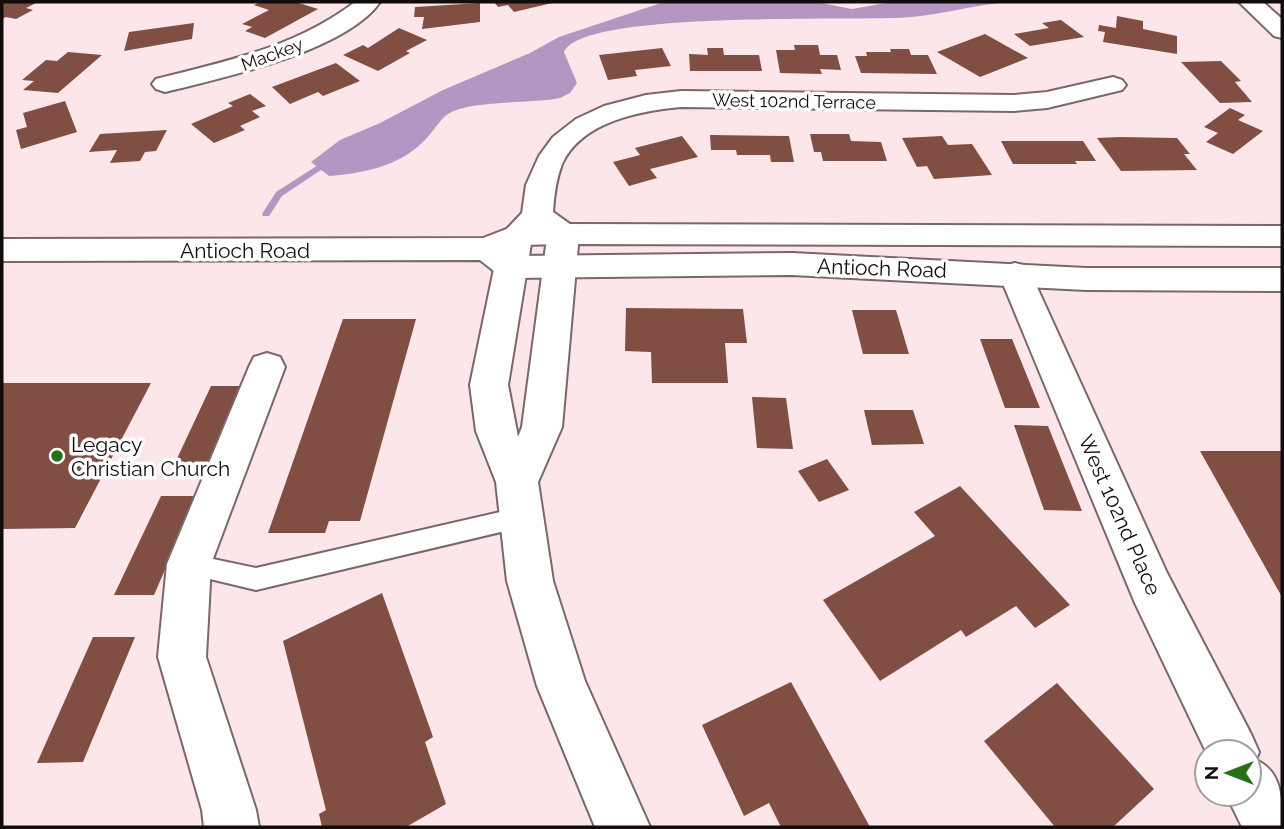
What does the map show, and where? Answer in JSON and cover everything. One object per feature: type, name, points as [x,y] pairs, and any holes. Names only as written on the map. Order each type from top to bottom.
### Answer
[{"type":"street","name":"Mackey","points":[[165,83],[271,57],[340,24],[369,2]]},
{"type":"street","points":[[1250,2],[1282,31]]},
{"type":"street","name":"West 102nd Terrace","points":[[622,827],[562,686],[530,581],[520,499],[496,431],[489,385],[513,242],[541,185],[549,162],[563,143],[585,125],[613,112],[646,103],[681,99],[1014,103],[1056,98],[1113,85]]},
{"type":"street","name":"Antioch Road","points":[[2,250],[513,242],[562,250],[788,249],[1282,236]]},
{"type":"street","points":[[513,242],[562,250],[542,427],[520,499]]},
{"type":"street","name":"Antioch Road","points":[[788,249],[1015,274],[1086,279],[1282,280]]},
{"type":"street","name":"West 102nd Place","points":[[1015,274],[1151,588],[1226,738]]},
{"type":"street","points":[[231,827],[229,810],[182,657],[188,564],[267,367]]},
{"type":"street","points":[[1261,808],[1271,827]]},
{"type":"lane","points":[[188,564],[256,579],[520,499]]},
{"type":"shaded area","points":[[664,2],[816,2],[852,9],[892,2],[1007,2],[912,17],[725,20],[619,29],[582,38],[564,52],[577,83],[570,93],[560,98],[485,104],[458,110],[448,114],[413,151],[391,163],[367,171],[329,176],[311,162],[340,140],[380,123],[443,90],[530,53],[559,37]]},
{"type":"building","points":[[4,2],[38,2],[26,8],[33,10],[16,19],[2,19]]},
{"type":"building","points":[[260,2],[296,2],[318,9],[265,38],[245,31],[252,27],[242,24],[269,10],[254,5]]},
{"type":"building","points":[[494,2],[552,3],[514,12],[508,5],[498,7]]},
{"type":"building","points":[[480,3],[480,22],[422,29],[424,17],[414,17],[415,7]]},
{"type":"building","points":[[1117,16],[1143,21],[1143,29],[1177,36],[1177,54],[1103,42],[1105,32],[1098,31],[1099,25],[1116,28]]},
{"type":"building","points":[[1061,20],[1084,37],[1030,46],[1014,34],[1049,28],[1042,23]]},
{"type":"building","points":[[194,23],[192,39],[124,51],[129,32]]},
{"type":"building","points":[[399,28],[427,40],[378,71],[343,55],[363,45],[368,48]]},
{"type":"building","points":[[985,34],[1028,58],[980,77],[937,52]]},
{"type":"building","points":[[794,45],[818,45],[820,55],[837,55],[841,70],[820,69],[822,74],[780,73],[776,50],[795,50]]},
{"type":"building","points":[[662,48],[671,66],[635,70],[637,76],[608,80],[599,55]]},
{"type":"building","points":[[707,48],[723,48],[724,55],[759,55],[762,71],[690,71],[689,54],[708,55]]},
{"type":"building","points":[[890,49],[909,49],[911,55],[928,55],[937,74],[861,73],[855,56],[867,56],[866,52],[891,52]]},
{"type":"building","points":[[68,52],[102,55],[58,93],[23,90],[34,81],[22,80],[46,60],[57,61]]},
{"type":"building","points":[[1221,61],[1241,81],[1235,82],[1252,102],[1220,103],[1181,62]]},
{"type":"building","points":[[336,63],[360,81],[323,96],[318,92],[290,104],[272,87]]},
{"type":"building","points":[[250,94],[266,106],[252,111],[260,117],[240,126],[245,130],[214,143],[191,124],[233,106],[228,103]]},
{"type":"building","points":[[65,101],[77,132],[21,149],[16,130],[27,127],[23,113]]},
{"type":"building","points":[[1230,108],[1245,115],[1238,120],[1263,131],[1233,154],[1206,142],[1218,133],[1204,127]]},
{"type":"building","points":[[167,130],[156,151],[145,152],[140,161],[110,163],[117,150],[89,152],[100,134]]},
{"type":"building","points":[[810,134],[849,134],[851,141],[881,142],[887,161],[823,161],[821,152],[814,152]]},
{"type":"building","points":[[710,135],[789,136],[794,162],[771,162],[770,155],[737,155],[736,150],[711,150]]},
{"type":"building","points":[[682,136],[698,157],[650,169],[657,178],[629,186],[613,162],[640,155],[635,148]]},
{"type":"building","points":[[942,136],[948,145],[972,144],[992,175],[934,179],[927,166],[917,167],[902,138]]},
{"type":"building","points":[[1097,138],[1177,138],[1190,154],[1184,154],[1197,170],[1121,171]]},
{"type":"building","points":[[1001,141],[1083,141],[1096,161],[1075,161],[1077,164],[1013,164]]},
{"type":"building","points":[[626,308],[743,309],[747,343],[725,343],[728,383],[652,383],[651,352],[625,351]]},
{"type":"building","points":[[852,310],[896,310],[909,354],[863,354]]},
{"type":"building","points":[[343,319],[416,319],[360,521],[329,521],[325,533],[268,533]]},
{"type":"building","points":[[980,339],[1012,339],[1040,408],[1005,408]]},
{"type":"building","name":"Legacy Christian Church","points":[[2,383],[151,383],[75,528],[2,529]]},
{"type":"building","points":[[211,386],[243,386],[209,465],[174,465]]},
{"type":"building","points":[[752,397],[786,398],[793,449],[757,448]]},
{"type":"building","points":[[864,410],[913,410],[924,444],[872,445]]},
{"type":"building","points":[[1014,425],[1048,426],[1082,511],[1044,510]]},
{"type":"building","points":[[1200,451],[1282,451],[1282,597]]},
{"type":"building","points":[[827,459],[849,490],[819,502],[798,471]]},
{"type":"building","points":[[960,486],[1070,605],[1035,628],[1016,606],[966,637],[961,630],[880,681],[823,600],[935,536],[914,512]]},
{"type":"building","points":[[161,496],[197,496],[154,595],[114,595]]},
{"type":"building","points":[[382,593],[433,737],[425,742],[446,804],[406,827],[322,827],[319,814],[326,810],[283,641]]},
{"type":"building","points":[[93,637],[135,637],[83,762],[37,763]]},
{"type":"building","points":[[791,682],[870,827],[781,827],[769,803],[744,816],[702,725]]},
{"type":"building","points":[[1057,683],[1154,789],[1113,827],[1055,827],[984,741]]},
{"type":"waterway","points":[[266,214],[279,194],[329,162]]},
{"type":"place","name":"Legacy Christian Church","points":[[57,456]]}]
